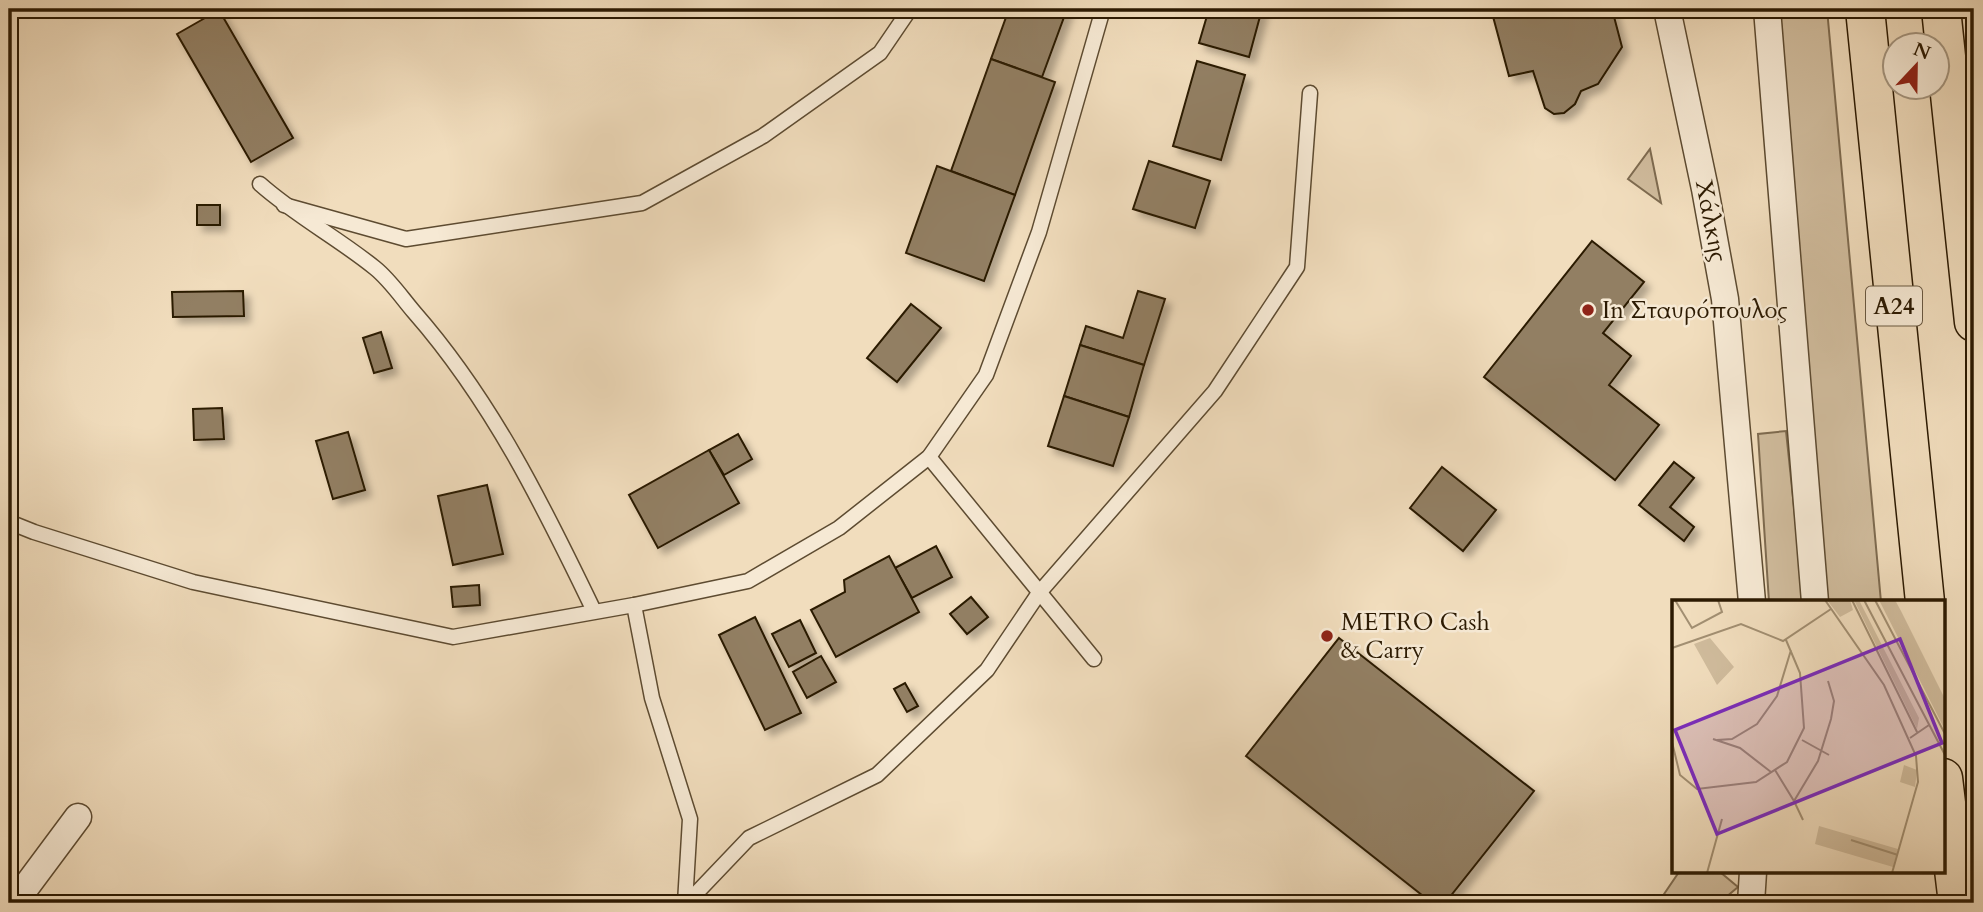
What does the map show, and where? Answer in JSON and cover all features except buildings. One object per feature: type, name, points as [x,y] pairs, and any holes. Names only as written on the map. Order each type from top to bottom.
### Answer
[{"type":"highway","name":"Α24","points":[[1865,9],[1925,600]]},
{"type":"highway","points":[[1941,9],[1974,322]]},
{"type":"highway","points":[[1944,786],[1958,903]]},
{"type":"street","name":"Χάλκης","points":[[1667,9],[1706,189],[1726,299],[1752,600]]},
{"type":"street","points":[[1767,9],[1815,600]]},
{"type":"street","points":[[13,903],[78,817]]},
{"type":"street","points":[[1751,903],[1753,874]]},
{"type":"lane","points":[[284,205],[406,239],[642,203],[763,136],[880,53],[910,9]]},
{"type":"lane","points":[[9,522],[193,582],[453,637],[634,605],[748,581],[839,528],[929,457],[986,374],[1039,232],[1103,9]]},
{"type":"lane","points":[[686,903],[749,838],[877,775],[987,670],[1039,593],[1216,391],[1297,267],[1310,93]]},
{"type":"lane","points":[[260,184],[284,205],[377,269],[436,337],[496,422],[546,512],[594,611]]},
{"type":"lane","points":[[929,457],[1094,659]]},
{"type":"lane","points":[[634,605],[652,698],[690,819],[686,903]]},
{"type":"shaded area","points":[[1780,9],[1827,9],[1881,600],[1825,600]]},
{"type":"shaded area","points":[[1650,149],[1661,203],[1628,179]]},
{"type":"shaded area","points":[[1786,431],[1804,600],[1769,600],[1758,434]]},
{"type":"shaded area","points":[[1678,874],[1722,874],[1738,887],[1719,903],[1658,903]]},
{"type":"place","name":"In Σταυρόπουλος","points":[[1588,310]]},
{"type":"place","name":"METRO Cash & Carry","points":[[1327,636]]}]
